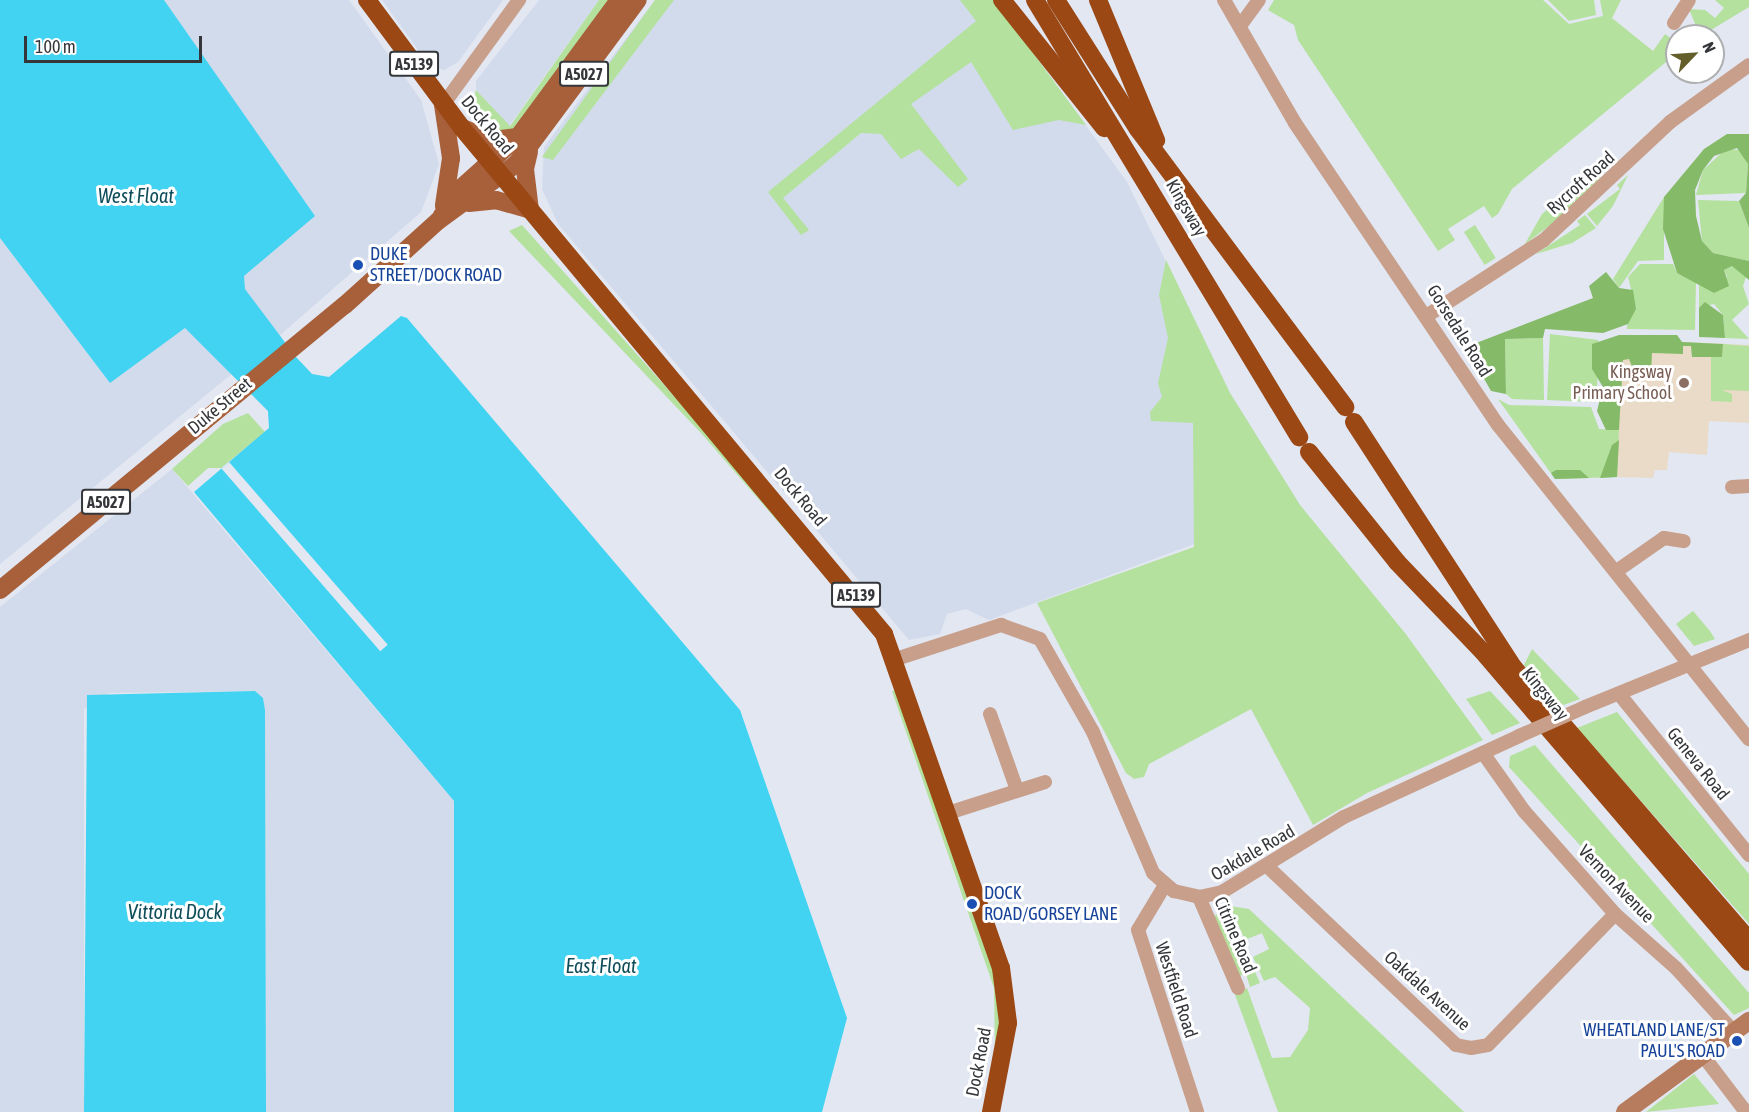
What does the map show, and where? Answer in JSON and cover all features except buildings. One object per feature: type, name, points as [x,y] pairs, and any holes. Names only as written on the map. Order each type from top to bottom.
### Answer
[{"type":"highway","name":"Dock Road","points":[[367,0],[443,105],[855,594],[884,634],[945,814],[977,893],[1005,992],[1005,1055],[991,1112]]},
{"type":"highway","points":[[1002,0],[1150,189]]},
{"type":"highway","name":"Kingsway","points":[[1035,0],[1150,189],[1243,352],[1304,445],[1397,562],[1483,652],[1749,962]]},
{"type":"highway","name":"Kingsway","points":[[1056,0],[1172,173],[1350,415],[1514,668],[1749,940]]},
{"type":"highway","points":[[1098,0],[1172,173]]},
{"type":"main road","name":"A5027","points":[[524,143],[619,0]]},
{"type":"main road","name":"A5027","points":[[497,170],[524,143],[639,0]]},
{"type":"main road","points":[[438,221],[449,191],[451,158],[443,105]]},
{"type":"main road","points":[[462,128],[493,140],[524,143],[530,210],[496,200],[469,203]]},
{"type":"main road","name":"Duke Street","points":[[438,221],[460,189],[497,170]]},
{"type":"main road","name":"Duke Street","points":[[0,590],[438,221],[469,203],[497,170]]},
{"type":"main road","points":[[1625,1112],[1701,1053],[1749,1021]]},
{"type":"street","points":[[443,105],[519,0]]},
{"type":"street","name":"Gorsedale Road","points":[[1224,0],[1295,123],[1428,315],[1498,425],[1618,570],[1749,739]]},
{"type":"street","points":[[1240,26],[1259,0]]},
{"type":"street","points":[[1674,23],[1689,0]]},
{"type":"street","name":"Rycroft Road","points":[[1428,315],[1544,240],[1678,116],[1749,65]]},
{"type":"street","points":[[1732,487],[1749,486]]},
{"type":"street","points":[[1618,570],[1664,538],[1684,541]]},
{"type":"street","points":[[893,660],[1001,626],[1040,639],[1093,732],[1144,855],[1165,885]]},
{"type":"street","name":"Oakdale Road","points":[[1165,885],[1199,897],[1222,892],[1269,868],[1344,817],[1585,707],[1620,695],[1689,663],[1749,640]]},
{"type":"street","name":"Geneva Road","points":[[1620,695],[1749,855]]},
{"type":"street","points":[[990,714],[1017,790]]},
{"type":"street","name":"Vernon Avenue","points":[[1483,753],[1524,811],[1615,914],[1676,968],[1734,1032]]},
{"type":"street","points":[[945,814],[1045,782]]},
{"type":"street","name":"Oakdale Avenue","points":[[1269,868],[1456,1045],[1471,1048],[1488,1045],[1615,914]]},
{"type":"street","name":"Westfield Road","points":[[1165,885],[1138,930],[1197,1112]]},
{"type":"street","name":"Citrine Road","points":[[1199,897],[1238,988]]},
{"type":"street","points":[[1701,1053],[1746,1112]]},
{"type":"shaded area","points":[[164,0],[349,0],[421,100],[439,164],[421,212],[279,336],[245,289]]},
{"type":"shaded area","points":[[382,0],[503,0],[458,62],[444,70],[429,65]]},
{"type":"shaded area","points":[[539,0],[599,0],[509,126],[476,90],[476,81]]},
{"type":"shaded area","points":[[655,0],[994,0],[1127,182],[1230,393],[1300,505],[989,620],[966,609],[947,614],[940,634],[909,640],[558,224],[542,189],[544,147]]},
{"type":"shaded area","points":[[0,238],[110,383],[185,328],[234,372],[0,564]]},
{"type":"shaded area","name":"Kingsway Primary School","points":[[1620,339],[1749,345],[1749,423],[1709,421],[1707,455],[1669,452],[1667,470],[1655,470],[1653,478],[1615,477]]},
{"type":"shaded area","points":[[172,469],[454,801],[454,1112],[266,1112],[265,710],[263,698],[255,691],[109,693],[84,709],[84,1112],[0,1112],[0,607]]},
{"type":"green space","points":[[599,0],[612,0],[519,128],[502,137],[484,128],[472,107],[476,90],[510,126]]},
{"type":"green space","points":[[655,0],[674,0],[553,160],[542,157]]},
{"type":"green space","points":[[960,0],[994,0],[1086,125],[1059,120],[1013,130],[971,62],[911,104],[968,179],[958,187],[919,149],[901,159],[881,134],[861,133],[783,198],[809,230],[801,235],[768,192],[976,21]]},
{"type":"green space","points":[[1274,0],[1543,0],[1569,24],[1603,16],[1600,0],[1621,0],[1612,18],[1653,51],[1665,34],[1665,63],[1512,189],[1498,214],[1492,218],[1484,206],[1448,229],[1455,240],[1438,251],[1298,40],[1294,25],[1268,10]]},
{"type":"green space","points":[[1548,0],[1594,0],[1596,15],[1569,21]]},
{"type":"green space","points":[[1715,0],[1749,0],[1749,7],[1721,24],[1695,24],[1689,9],[1705,10],[1715,18],[1724,8]]},
{"type":"green space","points":[[1727,134],[1749,134],[1749,228],[1739,201],[1746,193],[1748,164],[1737,148],[1714,156],[1703,170],[1695,190],[1696,216],[1702,241],[1713,253],[1749,261],[1749,280],[1732,266],[1724,270],[1729,286],[1714,293],[1677,273],[1663,229],[1664,197],[1704,149]]},
{"type":"green space","points":[[1726,149],[1741,150],[1748,164],[1746,193],[1696,195],[1703,170]]},
{"type":"green space","points":[[1604,173],[1578,204],[1567,193],[1578,183]]},
{"type":"green space","points":[[1628,175],[1613,206],[1597,226],[1587,214],[1620,189],[1617,185]]},
{"type":"green space","points":[[1566,194],[1577,205],[1525,244],[1542,214]]},
{"type":"green space","points":[[1664,197],[1664,260],[1638,261],[1619,288],[1613,279]]},
{"type":"green space","points":[[1698,200],[1739,201],[1749,228],[1749,261],[1713,253],[1702,241]]},
{"type":"green space","points":[[1585,215],[1596,228],[1572,243],[1536,254],[1580,225],[1577,221]]},
{"type":"green space","points":[[522,225],[705,431],[865,622],[701,433],[509,231]]},
{"type":"green space","points":[[1475,225],[1496,258],[1485,265],[1464,232]]},
{"type":"green space","points":[[1166,260],[1230,393],[1300,505],[1405,633],[1483,740],[1367,793],[1313,825],[1251,709],[1149,764],[1144,777],[1134,779],[1126,773],[1037,603],[1194,547],[1193,423],[1151,421],[1150,412],[1162,397],[1158,383],[1168,338],[1159,295]]},
{"type":"green space","points":[[1640,264],[1673,264],[1677,273],[1696,281],[1695,330],[1627,329],[1628,316],[1636,309],[1628,277]]},
{"type":"green space","points":[[1732,266],[1747,274],[1743,286],[1749,304],[1732,320],[1749,339],[1725,338],[1723,315],[1714,304],[1699,308],[1699,283],[1715,293],[1727,277],[1724,270]]},
{"type":"green space","points":[[1606,272],[1619,288],[1633,290],[1636,309],[1628,324],[1603,333],[1545,329],[1543,338],[1505,339],[1506,394],[1491,391],[1466,347],[1593,298],[1589,286]]},
{"type":"green space","points":[[1705,302],[1723,315],[1725,338],[1699,337],[1699,308]]},
{"type":"green space","points":[[1550,334],[1598,340],[1597,399],[1593,402],[1547,400]]},
{"type":"green space","points":[[1619,335],[1677,335],[1682,342],[1723,344],[1722,357],[1692,357],[1691,346],[1683,346],[1683,354],[1652,353],[1651,375],[1635,374],[1629,359],[1623,360],[1619,430],[1606,430],[1597,411],[1603,387],[1592,369],[1592,344]]},
{"type":"green space","points":[[1543,338],[1544,400],[1512,399],[1506,394],[1505,339]]},
{"type":"green space","points":[[1723,344],[1749,346],[1749,391],[1722,390],[1732,394],[1732,402],[1711,401],[1711,357],[1722,357]]},
{"type":"green space","points":[[1498,399],[1509,405],[1591,407],[1599,429],[1619,430],[1617,477],[1555,479]]},
{"type":"green space","points":[[248,413],[265,432],[221,468],[208,468],[188,486],[172,469],[223,424]]},
{"type":"green space","points":[[1619,440],[1617,477],[1600,478],[1612,445]]},
{"type":"green space","points":[[1556,470],[1580,470],[1589,478],[1555,479],[1551,473]]},
{"type":"green space","points":[[1693,611],[1715,639],[1694,646],[1676,624]]},
{"type":"green space","points":[[1532,649],[1580,699],[1558,707],[1550,699],[1524,665]]},
{"type":"green space","points":[[897,690],[999,986],[1003,1022],[995,1056],[994,988],[892,691]]},
{"type":"green space","points":[[1490,691],[1520,723],[1492,735],[1466,699]]},
{"type":"green space","points":[[1617,712],[1749,874],[1749,924],[1577,728]]},
{"type":"green space","points":[[1535,745],[1749,993],[1749,1008],[1734,1015],[1509,767],[1510,756]]},
{"type":"green space","points":[[1230,906],[1249,909],[1464,1112],[1278,1112],[1234,992],[1247,988],[1272,1058],[1290,1057],[1308,1030],[1310,1008],[1275,977],[1264,981],[1253,957],[1269,949],[1262,933],[1245,940]]},
{"type":"green space","points":[[1226,908],[1260,983],[1250,987],[1246,974],[1239,976],[1214,916]]},
{"type":"green space","points":[[1694,1074],[1719,1104],[1646,1112]]},
{"type":"water","name":"East Float","points":[[0,0],[164,0],[315,216],[244,276],[245,289],[296,357],[312,374],[329,377],[401,316],[407,318],[740,710],[847,1018],[822,1112],[454,1112],[454,801],[194,492],[269,428],[268,411],[185,328],[110,383],[0,238]]},
{"type":"water","name":"Vittoria Dock","points":[[255,691],[263,698],[265,710],[266,1112],[84,1112],[87,695]]},
{"type":"pier","points":[[229,462],[388,645],[380,651],[221,469]]},
{"type":"place","name":"DUKE STREET/DOCK ROAD","points":[[358,265]]},
{"type":"place","name":"Kingsway Primary School","points":[[1684,383]]},
{"type":"place","name":"DOCK ROAD/GORSEY LANE","points":[[972,904]]},
{"type":"place","name":"WHEATLAND LANE/ST PAUL'S ROAD","points":[[1737,1041]]},
{"type":"water label","name":"West Float","points":[[136,195]]}]
